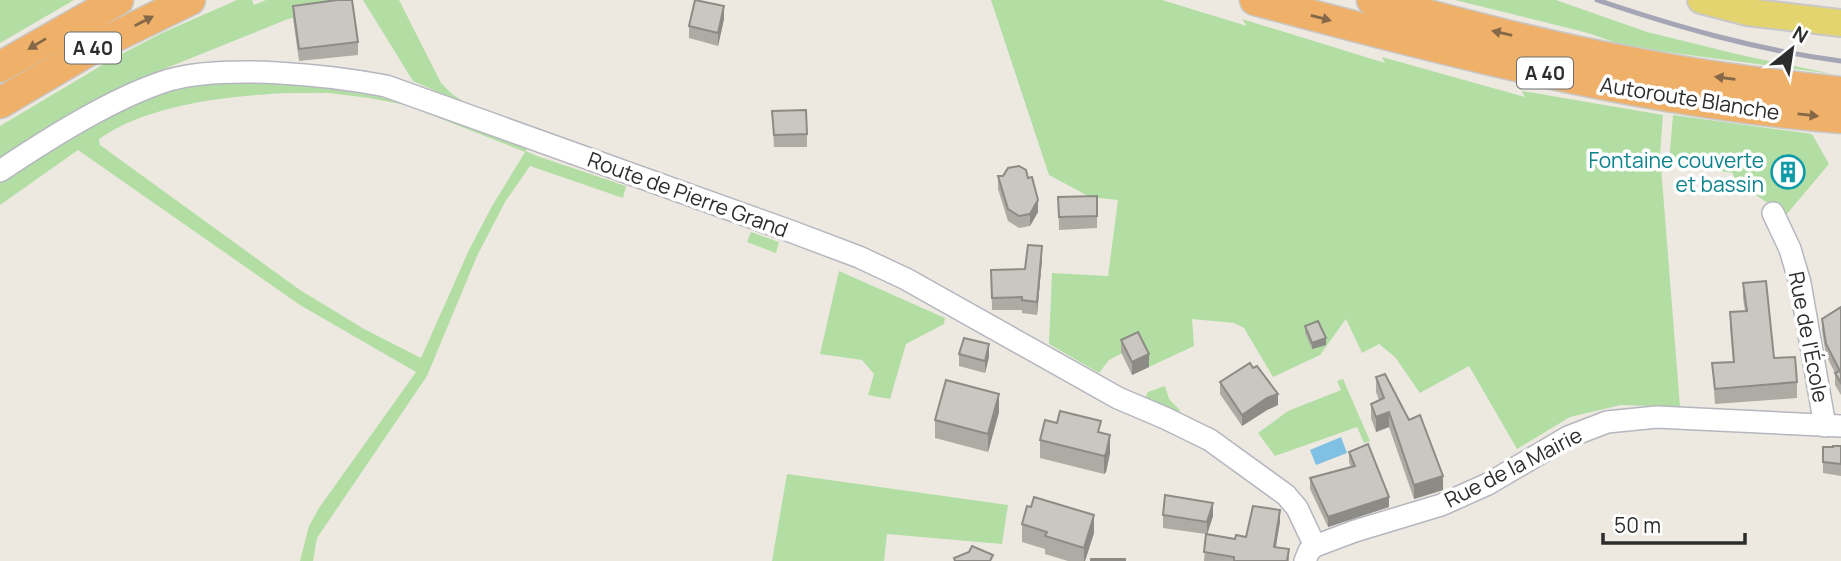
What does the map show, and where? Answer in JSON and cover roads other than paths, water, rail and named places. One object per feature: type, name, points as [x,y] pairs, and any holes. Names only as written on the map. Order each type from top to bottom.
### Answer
[{"type":"highway","name":"A 40","points":[[0,67],[118,0]]},
{"type":"highway","name":"A 40","points":[[0,103],[100,44],[190,0]]},
{"type":"highway","name":"Autoroute Blanche","points":[[1255,0],[1488,61],[1586,82],[1747,108],[1841,118]]},
{"type":"highway","name":"Autoroute Blanche","points":[[1372,0],[1639,64],[1841,92]]},
{"type":"main road","points":[[1701,0],[1747,12],[1841,23]]},
{"type":"street","name":"Route de Pierre Grand","points":[[0,171],[102,110],[171,80],[206,74],[253,73],[346,79],[386,86],[790,230],[906,279],[1118,398],[1210,440],[1286,495],[1297,508],[1310,553]]},
{"type":"street","name":"Rue de l'École","points":[[1773,213],[1790,249],[1800,284],[1833,426]]},
{"type":"street","name":"Rue de la Mairie","points":[[1310,553],[1356,531],[1441,505],[1488,484],[1568,437],[1608,422],[1657,417],[1833,426]]},
{"type":"water","points":[[1341,437],[1347,453],[1316,465],[1310,450]]},
{"type":"railway","points":[[1597,0],[1718,36],[1779,51],[1841,61]]},
{"type":"place","name":"Fontaine couverte et bassin","points":[[1788,172]]}]
